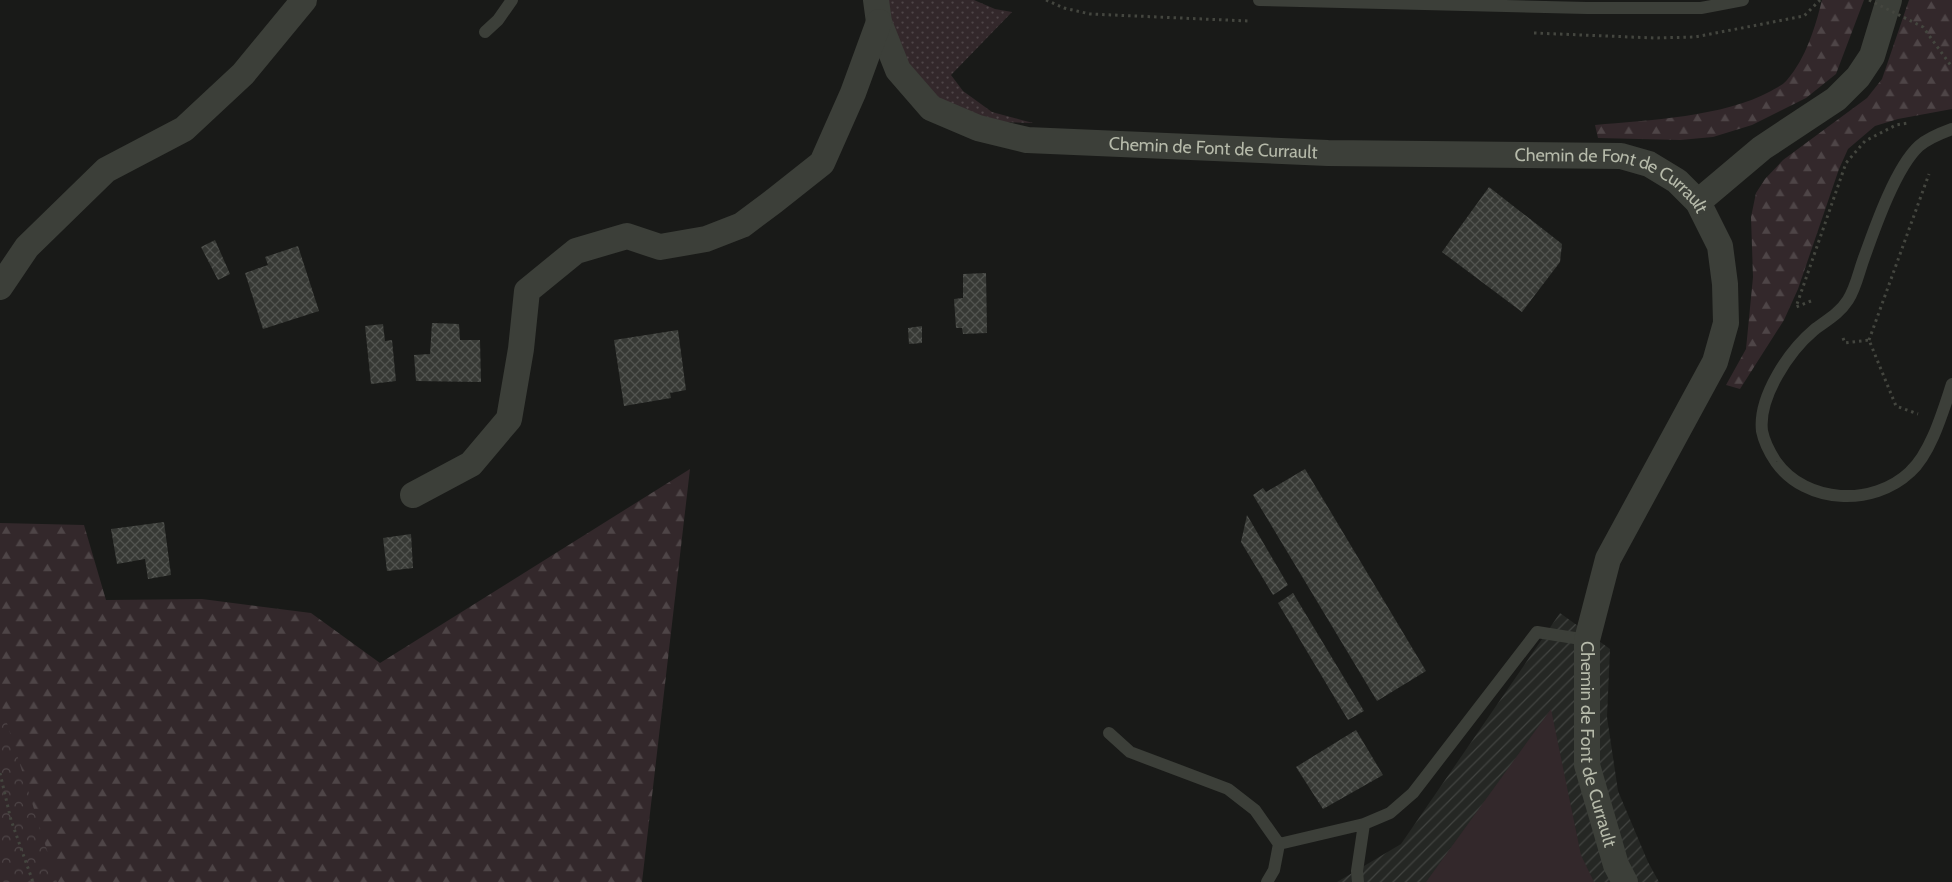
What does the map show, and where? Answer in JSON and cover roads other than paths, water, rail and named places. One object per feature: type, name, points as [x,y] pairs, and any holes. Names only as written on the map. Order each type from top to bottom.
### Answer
[{"type":"street","points":[[0,288],[27,247],[106,170],[184,129],[243,74],[304,0]]},
{"type":"street","points":[[1698,202],[1762,148],[1836,99],[1858,77],[1872,56],[1889,0]]},
{"type":"street","points":[[412,495],[471,464],[509,419],[521,349],[527,291],[576,251],[627,236],[660,247],[706,238],[742,225],[822,163],[853,93],[878,11]]},
{"type":"street","name":"Chemin de Font de Currault","points":[[878,11],[898,70],[931,108],[978,128],[1027,140],[1328,153],[1621,156],[1649,164],[1677,181],[1698,202],[1720,246],[1725,284],[1726,324],[1715,362],[1608,558],[1587,640],[1587,765],[1616,865],[1626,882]]},
{"type":"lane","points":[[485,32],[498,20],[512,0]]},
{"type":"lane","points":[[1259,0],[1587,8],[1701,8],[1743,0]]},
{"type":"lane","points":[[1952,129],[1919,146],[1906,162],[1898,175],[1864,257],[1850,298],[1839,313],[1815,329],[1796,347],[1782,366],[1763,413],[1762,431],[1770,453],[1784,472],[1808,489],[1829,495],[1857,497],[1886,489],[1911,472],[1928,447],[1952,384]]},
{"type":"lane","points":[[1279,844],[1364,824],[1390,813],[1414,793],[1537,632],[1587,640]]},
{"type":"lane","points":[[1109,733],[1130,752],[1228,789],[1255,810],[1279,844],[1274,870],[1267,882]]},
{"type":"lane","points":[[1358,882],[1357,871],[1364,824]]}]
